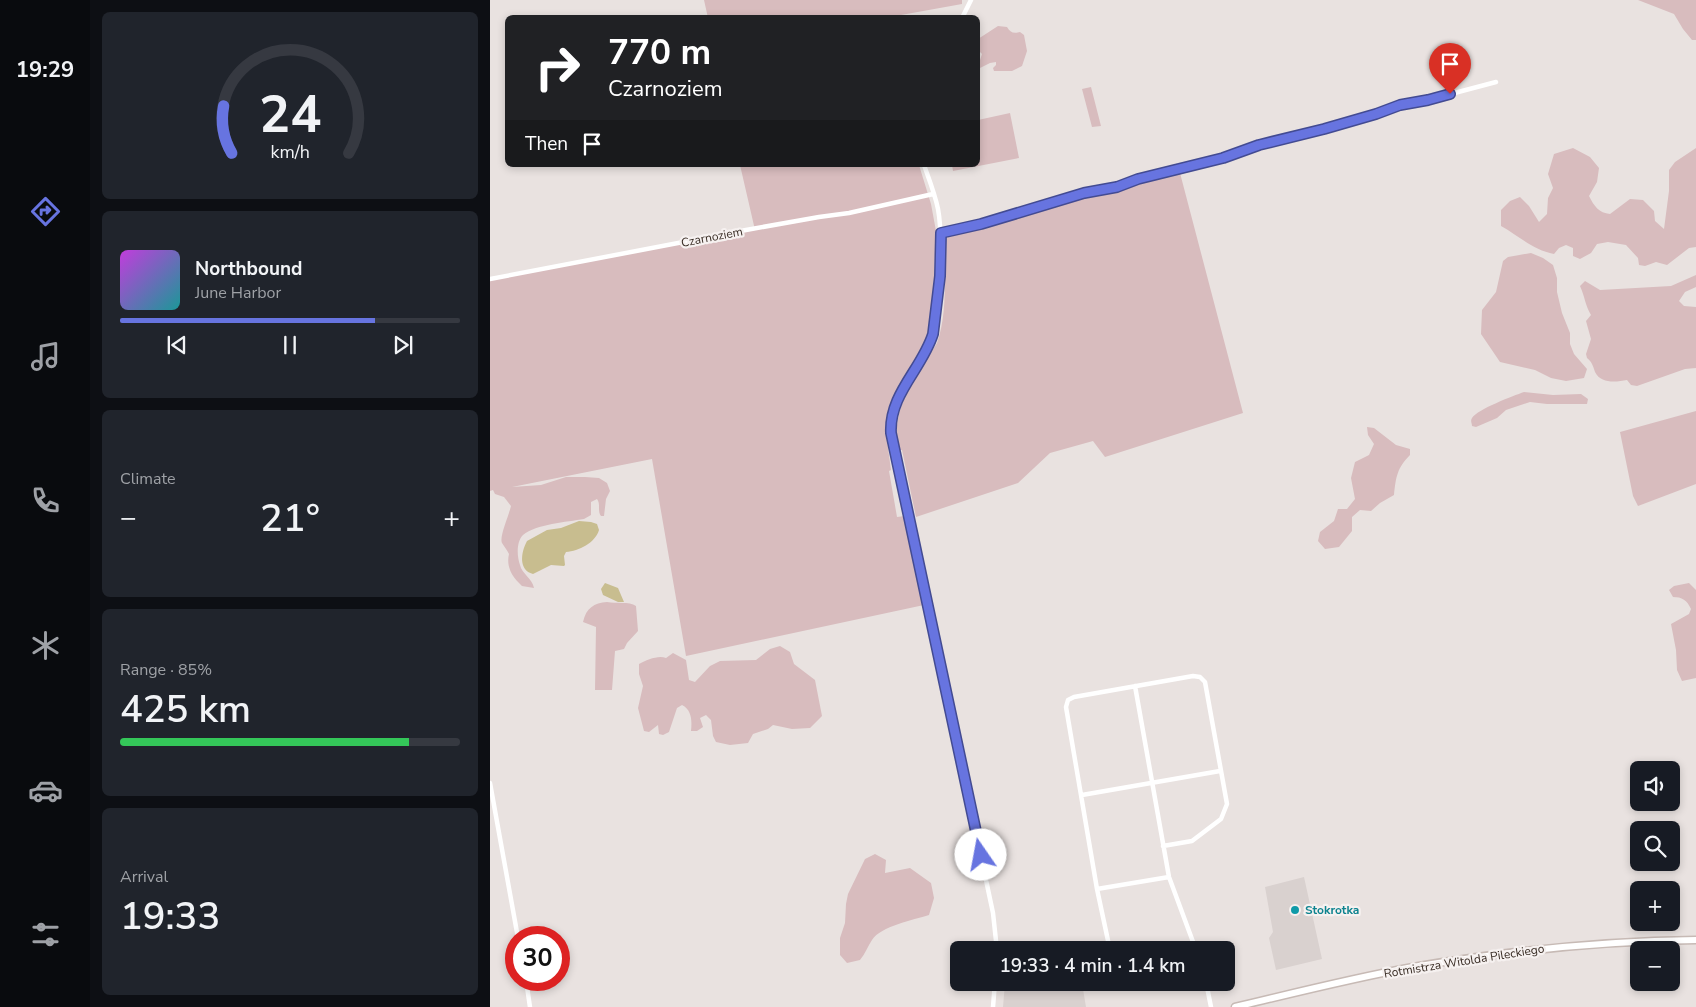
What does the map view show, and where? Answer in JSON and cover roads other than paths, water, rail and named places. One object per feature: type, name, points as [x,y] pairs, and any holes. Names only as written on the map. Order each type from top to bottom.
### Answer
[{"type":"main road","name":"Rotmistrza Witolda Pileckiego","points":[[1235,1007],[1412,968],[1494,954],[1577,945],[1696,940]]},
{"type":"street","points":[[964,15],[971,0]]},
{"type":"street","points":[[941,233],[981,224],[1084,193],[1117,187],[1138,179],[1223,158],[1259,145],[1324,129],[1400,105],[1428,100],[1496,82]]},
{"type":"street","points":[[925,167],[938,207],[941,233],[940,276],[933,334],[930,343],[909,376],[898,398],[892,417],[891,433],[993,913],[996,941]]},
{"type":"street","name":"Czarnoziem","points":[[490,279],[755,228],[849,213],[934,194]]},
{"type":"street","points":[[1108,941],[1097,889],[1066,707],[1068,700],[1074,697],[1193,676],[1200,676],[1205,682],[1227,804],[1221,819],[1192,841],[1163,846]]},
{"type":"street","points":[[1135,686],[1169,877],[1193,941]]},
{"type":"street","points":[[1082,794],[1220,771]]},
{"type":"street","points":[[490,783],[516,926]]},
{"type":"street","points":[[1097,889],[1169,877]]},
{"type":"street","points":[[528,991],[530,1007]]},
{"type":"street","points":[[992,1007],[994,991]]},
{"type":"street","points":[[1208,991],[1211,1007]]},
{"type":"place","name":"Stokrotka","points":[[1295,910]]}]
